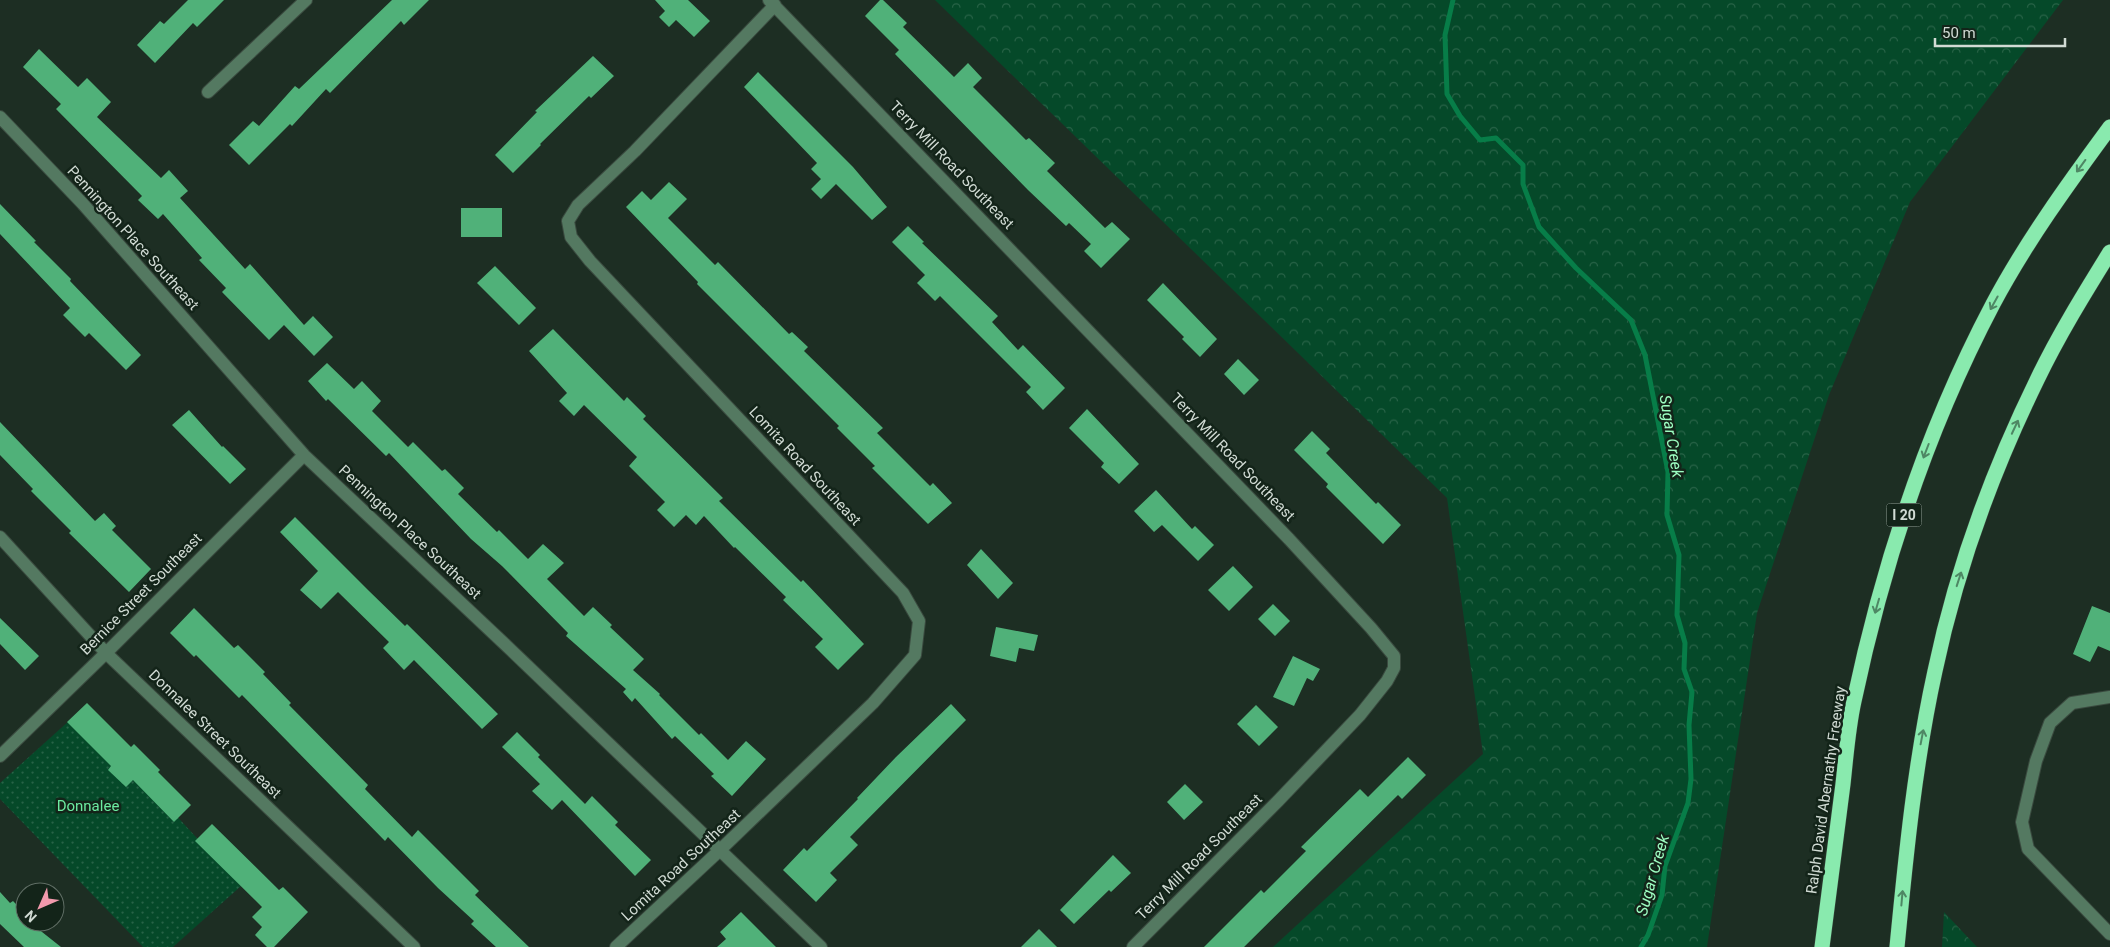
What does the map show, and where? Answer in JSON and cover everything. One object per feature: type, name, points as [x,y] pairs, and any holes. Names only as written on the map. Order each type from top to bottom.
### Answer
[{"type":"highway","name":"Ralph David Abernathy Freeway","points":[[1822,947],[1853,703],[1870,631],[1898,532],[1926,449],[1993,304],[2032,238],[2110,127]]},
{"type":"highway","points":[[1897,947],[1919,752],[1935,670],[1954,594],[1980,516],[2012,434],[2052,352],[2110,252]]},
{"type":"street","points":[[208,92],[306,0]]},
{"type":"street","name":"Lomita Road Southeast","points":[[616,947],[873,703],[915,655],[919,622],[903,594],[590,261],[571,237],[568,221],[578,205],[635,150],[772,3]]},
{"type":"street","name":"Terry Mill Road Southeast","points":[[772,3],[1282,532],[1372,628],[1394,656],[1394,668],[1387,681],[1360,715],[1278,801],[1133,947]]},
{"type":"street","name":"Pennington Place Southeast","points":[[0,117],[83,204],[304,455],[821,947]]},
{"type":"street","name":"Bernice Street Southeast","points":[[0,756],[304,455]]},
{"type":"street","name":"Donnalee Street Southeast","points":[[0,537],[106,653],[414,947]]},
{"type":"street","points":[[2110,697],[2072,703],[2050,723],[2036,761],[2022,822],[2028,849],[2110,934]]},
{"type":"green space","points":[[935,0],[2063,0],[1910,202],[1829,395],[1757,613],[1707,947],[1273,947],[1483,754],[1447,498]]},
{"type":"green space","name":"Donnalee","points":[[80,711],[241,886],[173,947],[143,947],[0,799],[0,783]]},
{"type":"green space","points":[[1944,912],[1977,947],[1942,947]]},
{"type":"building","points":[[188,0],[224,0],[197,27],[193,23],[155,63],[137,45],[160,21],[164,24]]},
{"type":"building","points":[[392,0],[429,0],[404,25],[401,21],[330,93],[326,89],[292,126],[290,124],[249,165],[229,145],[253,121],[259,126],[295,86],[299,89]]},
{"type":"building","points":[[655,0],[688,0],[710,21],[694,37],[676,20],[669,27],[659,17],[665,11]]},
{"type":"building","points":[[880,0],[883,0],[907,23],[903,27],[954,77],[968,63],[982,78],[973,87],[1026,140],[1029,138],[1055,163],[1047,171],[1105,228],[1112,222],[1130,239],[1101,268],[1084,251],[1091,244],[1069,223],[1066,226],[1028,190],[895,54],[899,50],[865,16]]},
{"type":"building","points":[[39,49],[78,87],[87,78],[111,102],[97,117],[161,178],[169,170],[188,191],[180,198],[245,269],[250,264],[304,325],[313,316],[333,337],[314,356],[284,325],[269,340],[222,292],[226,288],[199,260],[202,258],[163,214],[158,219],[138,200],[142,196],[56,109],[61,104],[23,67]]},
{"type":"building","points":[[593,56],[614,76],[591,98],[589,96],[513,173],[495,155],[537,112],[535,111]]},
{"type":"building","points":[[758,72],[853,167],[887,207],[872,220],[836,184],[821,199],[811,189],[821,179],[811,169],[817,163],[744,87]]},
{"type":"building","points":[[669,182],[687,199],[668,218],[715,265],[718,262],[789,334],[792,332],[808,347],[804,351],[883,428],[877,433],[930,486],[933,483],[952,503],[928,524],[872,468],[875,466],[837,428],[839,426],[697,284],[698,282],[626,207],[642,191],[651,200]]},
{"type":"building","points":[[0,204],[141,355],[126,370],[89,333],[85,337],[63,315],[70,308],[0,234]]},
{"type":"building","points":[[461,208],[502,208],[502,237],[461,237]]},
{"type":"building","points":[[908,226],[924,242],[922,243],[998,316],[992,322],[1018,350],[1023,345],[1065,388],[1043,410],[1026,392],[1031,387],[940,296],[935,301],[917,283],[925,275],[892,242]]},
{"type":"building","points":[[495,266],[536,308],[519,325],[477,283]]},
{"type":"building","points":[[1163,283],[1217,339],[1200,357],[1182,339],[1184,337],[1147,300]]},
{"type":"building","points":[[553,329],[624,401],[627,397],[646,416],[643,419],[723,498],[719,501],[801,582],[803,580],[864,644],[838,670],[815,647],[823,639],[783,600],[786,597],[734,548],[704,516],[696,525],[686,515],[674,527],[657,510],[665,502],[629,466],[637,457],[584,405],[574,416],[559,401],[567,393],[529,351]]},
{"type":"building","points":[[1238,359],[1259,380],[1244,395],[1224,374]]},
{"type":"building","points":[[327,363],[354,389],[362,381],[381,401],[372,411],[408,447],[413,442],[442,471],[445,469],[464,488],[458,494],[497,532],[499,530],[528,559],[543,544],[564,563],[547,579],[584,616],[593,607],[612,625],[610,627],[644,659],[633,670],[660,694],[699,735],[701,733],[728,760],[746,741],[766,759],[732,796],[711,776],[714,774],[675,736],[672,739],[635,698],[632,702],[623,692],[626,689],[566,636],[568,633],[502,566],[471,539],[389,453],[386,456],[328,399],[326,401],[308,381]]},
{"type":"building","points":[[1087,409],[1139,464],[1119,484],[1101,467],[1104,463],[1069,428]]},
{"type":"building","points":[[189,410],[222,447],[246,469],[230,484],[172,425]]},
{"type":"building","points":[[0,422],[95,521],[104,513],[116,526],[112,530],[151,569],[129,592],[69,533],[71,531],[31,491],[33,489],[0,455]]},
{"type":"building","points":[[1312,431],[1330,449],[1326,453],[1376,504],[1378,502],[1401,525],[1383,544],[1326,487],[1328,484],[1294,450]]},
{"type":"building","points":[[1156,490],[1192,529],[1195,526],[1214,545],[1198,561],[1162,525],[1154,532],[1134,511]]},
{"type":"building","points":[[295,517],[405,626],[407,624],[498,714],[482,729],[414,660],[404,670],[383,648],[389,642],[338,592],[321,609],[300,590],[318,571],[280,532]]},
{"type":"building","points":[[981,549],[1013,583],[998,599],[967,565]]},
{"type":"building","points":[[1233,566],[1253,587],[1229,611],[1208,590]]},
{"type":"building","points":[[1273,604],[1290,621],[1275,636],[1258,619]]},
{"type":"building","points":[[2092,606],[2110,613],[2110,651],[2098,646],[2090,662],[2073,654]]},
{"type":"building","points":[[194,608],[234,648],[238,645],[265,672],[263,674],[291,703],[289,705],[368,785],[365,789],[412,837],[418,830],[479,891],[475,895],[529,947],[496,947],[471,924],[474,921],[438,888],[388,837],[385,841],[242,695],[239,698],[196,655],[194,657],[170,633]]},
{"type":"building","points":[[0,618],[39,656],[25,670],[0,644]]},
{"type":"building","points":[[996,627],[1038,635],[1034,651],[1019,648],[1016,662],[990,656]]},
{"type":"building","points":[[1293,656],[1320,669],[1313,681],[1307,678],[1294,706],[1273,697]]},
{"type":"building","points":[[87,703],[131,747],[134,744],[160,770],[158,772],[191,805],[174,822],[133,780],[126,787],[108,770],[111,766],[67,722]]},
{"type":"building","points":[[951,704],[966,720],[850,837],[858,845],[830,873],[837,880],[816,902],[783,870],[804,848],[807,851],[896,757]]},
{"type":"building","points":[[1256,705],[1278,727],[1259,746],[1237,724]]},
{"type":"building","points":[[517,732],[540,755],[538,757],[585,804],[592,796],[618,822],[615,825],[651,860],[635,876],[562,800],[552,810],[532,791],[540,784],[502,747]]},
{"type":"building","points":[[1408,757],[1426,775],[1402,799],[1398,795],[1244,947],[1204,947],[1261,890],[1264,893],[1306,851],[1301,847],[1360,789],[1368,797]]},
{"type":"building","points":[[1185,784],[1203,802],[1184,820],[1167,802]]},
{"type":"building","points":[[212,824],[279,890],[283,887],[308,912],[274,947],[267,947],[255,935],[262,927],[252,917],[262,907],[195,841]]},
{"type":"building","points":[[1113,855],[1131,873],[1111,892],[1109,890],[1074,924],[1060,910]]},
{"type":"building","points":[[0,892],[10,903],[13,901],[15,903],[15,932],[42,932],[61,947],[24,947],[0,924]]},
{"type":"building","points":[[741,912],[776,947],[717,947],[726,939],[720,932]]},
{"type":"building","points":[[1039,929],[1057,947],[1021,947]]},
{"type":"waterway","name":"Sugar Creek","points":[[1453,0],[1445,35],[1447,94],[1460,116],[1480,140],[1496,138],[1523,165],[1523,184],[1539,227],[1576,268],[1631,320],[1645,355],[1668,472],[1667,515],[1679,555],[1677,615],[1685,643],[1684,669],[1692,692],[1689,725],[1691,779],[1688,803],[1665,866],[1662,895],[1648,935],[1641,947]]}]
